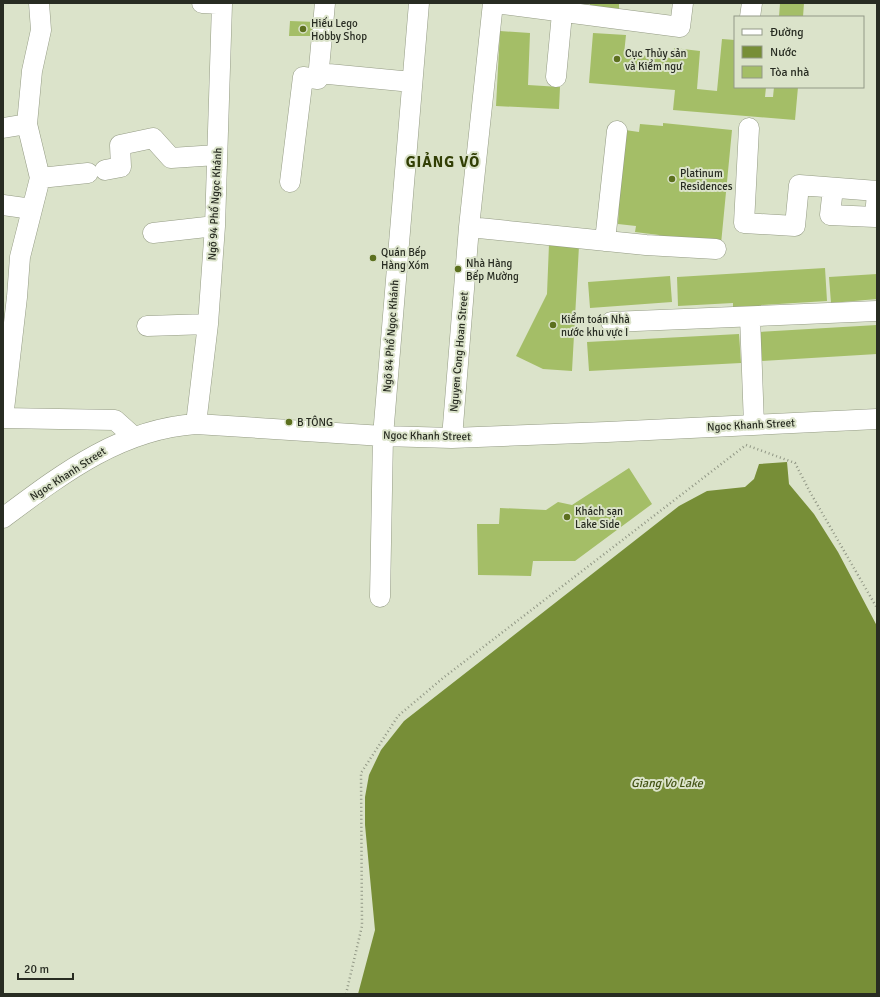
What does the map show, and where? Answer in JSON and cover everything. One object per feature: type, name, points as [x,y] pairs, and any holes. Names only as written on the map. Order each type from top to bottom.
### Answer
[{"type":"street","points":[[39,3],[41,30],[32,71],[27,124],[40,178],[10,296],[3,418],[115,420],[134,436]]},
{"type":"street","name":"Ngõ 94 Phố Ngọc Khánh","points":[[196,424],[208,324],[215,226],[222,4],[202,3]]},
{"type":"street","points":[[290,182],[303,77],[318,79],[325,3]]},
{"type":"street","name":"Ngõ 84 Phố Ngọc Khánh","points":[[380,597],[383,436],[419,3]]},
{"type":"street","points":[[494,3],[562,7],[680,27],[683,3]]},
{"type":"street","name":"Nguyen Cong Hoan Street","points":[[452,438],[469,227],[494,3]]},
{"type":"street","points":[[750,16],[752,3]]},
{"type":"street","points":[[556,77],[562,7]]},
{"type":"street","points":[[318,73],[412,82]]},
{"type":"street","points":[[3,128],[27,124]]},
{"type":"street","points":[[749,128],[744,222],[795,226],[798,185],[833,188],[877,192],[875,217],[830,215],[833,188]]},
{"type":"street","points":[[605,240],[617,131]]},
{"type":"street","points":[[40,178],[97,172],[121,167],[120,145],[153,138],[171,158],[217,155]]},
{"type":"street","points":[[3,205],[32,208]]},
{"type":"street","points":[[153,233],[215,226]]},
{"type":"street","points":[[469,227],[646,245],[716,249]]},
{"type":"street","points":[[611,322],[877,311]]},
{"type":"street","points":[[750,317],[754,424]]},
{"type":"street","points":[[146,326],[208,324]]},
{"type":"street","name":"Ngoc Khanh Street","points":[[3,518],[51,482],[85,460],[134,436],[168,427],[196,424],[383,436],[452,438],[877,419]]},
{"type":"path","points":[[346,994],[362,926],[361,773],[398,716],[443,678],[746,445],[795,463],[877,608]]},
{"type":"water","name":"Giang Vo Lake","points":[[787,462],[789,484],[814,514],[838,552],[877,626],[877,994],[358,994],[375,930],[365,825],[365,797],[369,775],[381,750],[404,721],[679,506],[707,491],[745,487],[754,479],[759,464]]},
{"type":"building","points":[[590,3],[619,3],[619,9],[590,7]]},
{"type":"building","points":[[780,3],[804,3],[803,16],[779,16]]},
{"type":"building","name":"Hiếu Lego Hobby Shop","points":[[290,21],[316,22],[316,36],[289,36]]},
{"type":"building","points":[[500,31],[530,33],[528,85],[560,87],[559,109],[496,106]]},
{"type":"building","points":[[593,33],[626,35],[624,54],[673,58],[674,48],[700,51],[697,89],[717,91],[722,39],[734,40],[734,88],[766,88],[765,97],[773,97],[774,88],[798,88],[795,120],[673,110],[675,90],[589,83]]},
{"type":"building","name":"Platinum Residences","points":[[663,123],[732,130],[721,244],[659,238],[659,235],[635,232],[636,226],[618,224],[619,206],[614,205],[625,130],[639,132],[640,124],[663,126]]},
{"type":"building","name":"Kiểm toán Nhà nước khu vực I","points":[[549,244],[579,246],[572,371],[543,369],[516,356],[547,294]]},
{"type":"building","points":[[825,268],[827,301],[761,305],[762,312],[733,314],[733,303],[678,306],[677,277]]},
{"type":"building","points":[[877,274],[877,299],[831,303],[829,277]]},
{"type":"building","points":[[670,276],[672,302],[590,308],[588,282]]},
{"type":"building","points":[[877,325],[877,354],[760,361],[758,332]]},
{"type":"building","points":[[739,334],[741,363],[589,371],[587,342]]},
{"type":"building","name":"Khách sạn Lake Side","points":[[629,468],[652,504],[575,561],[533,561],[531,576],[478,575],[477,524],[499,524],[500,508],[546,510],[558,502],[572,505]]},
{"type":"place","name":"Hiếu Lego Hobby Shop","points":[[303,29]]},
{"type":"place","name":"Cục Thủy sản và Kiểm ngư","points":[[617,59]]},
{"type":"place","name":"Platinum Residences","points":[[672,179]]},
{"type":"place","name":"Quán Bếp Hàng Xóm","points":[[373,258]]},
{"type":"place","name":"Nhà Hàng Bếp Mường","points":[[458,269]]},
{"type":"place","name":"Kiểm toán Nhà nước khu vực I","points":[[553,325]]},
{"type":"place","name":"B TÔNG","points":[[289,422]]},
{"type":"place","name":"Khách sạn Lake Side","points":[[567,517]]},
{"type":"district","name":"GIẢNG VÕ","points":[[443,162]]}]
